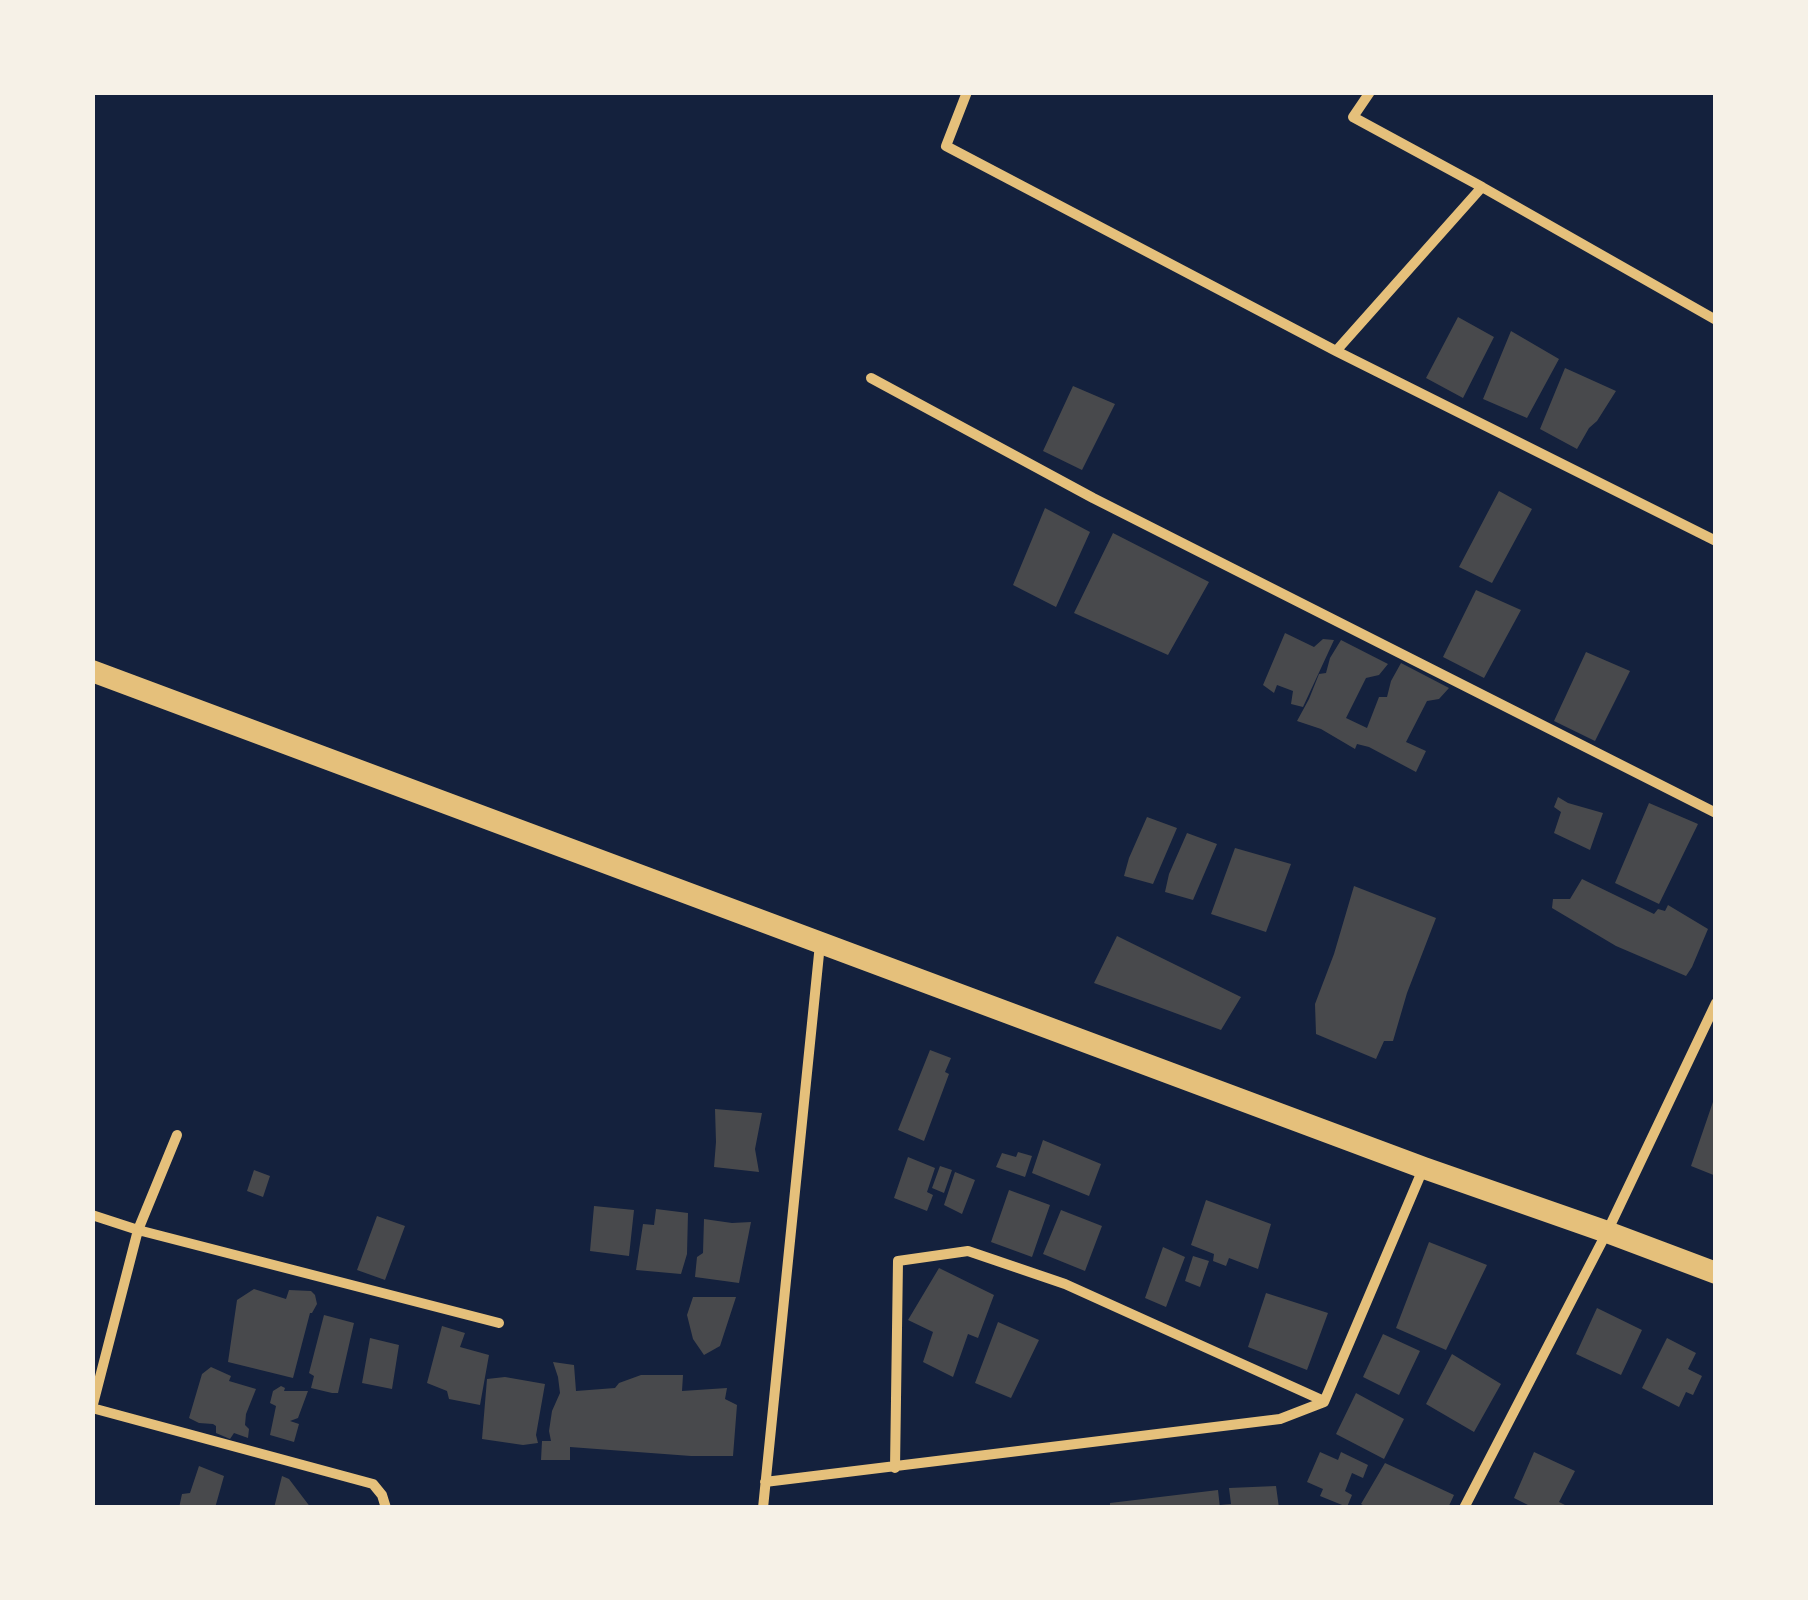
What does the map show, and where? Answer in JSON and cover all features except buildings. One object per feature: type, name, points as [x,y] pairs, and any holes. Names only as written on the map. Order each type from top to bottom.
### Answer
[{"type":"main road","points":[[92,671],[1424,1168],[1716,1273]]},
{"type":"street","points":[[967,92],[946,146],[1336,352],[1716,542]]},
{"type":"street","points":[[1370,92],[1353,117],[1716,320]]},
{"type":"street","points":[[1336,352],[1482,187]]},
{"type":"street","points":[[871,378],[1093,498],[1716,813]]},
{"type":"street","points":[[762,1508],[820,943]]},
{"type":"street","points":[[1464,1508],[1607,1232],[1716,1002]]},
{"type":"street","points":[[177,1135],[138,1230],[92,1408],[373,1484],[386,1508]]},
{"type":"street","points":[[765,1482],[1280,1420],[1324,1402],[1424,1168]]},
{"type":"street","points":[[92,1215],[499,1322]]},
{"type":"street","points":[[895,1468],[898,1261],[968,1251],[1064,1284],[1324,1402]]}]
